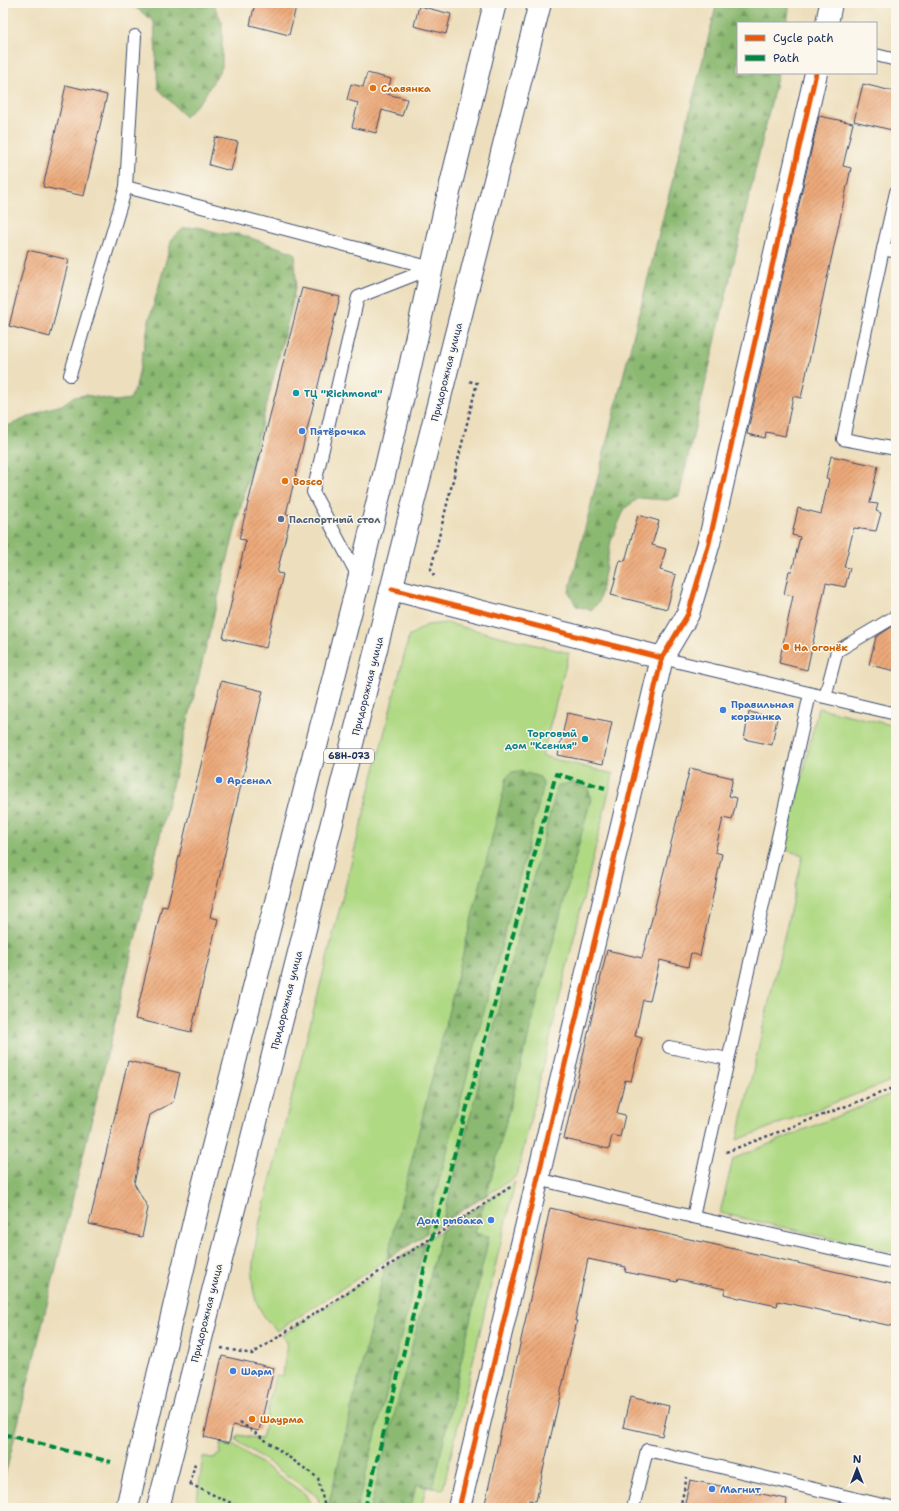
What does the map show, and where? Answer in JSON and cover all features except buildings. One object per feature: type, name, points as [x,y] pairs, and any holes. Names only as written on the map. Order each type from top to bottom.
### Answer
[{"type":"main road","name":"68Н-073","points":[[127,1508],[197,1210],[359,578],[495,3]]},
{"type":"main road","name":"Придорожная улица","points":[[158,1508],[196,1351],[392,588],[540,3]]},
{"type":"main road","points":[[827,22],[832,3]]},
{"type":"main road","points":[[459,1508],[662,658],[688,614],[709,543],[816,74]]},
{"type":"main road","points":[[392,588],[662,658]]},
{"type":"lane","points":[[70,375],[126,187],[135,36]]},
{"type":"lane","points":[[877,55],[896,60]]},
{"type":"lane","points":[[126,187],[432,268]]},
{"type":"lane","points":[[896,192],[843,439],[896,449]]},
{"type":"lane","points":[[883,249],[896,252]]},
{"type":"lane","points":[[359,578],[313,492],[358,297],[432,268]]},
{"type":"lane","points":[[824,697],[837,651],[896,616]]},
{"type":"lane","points":[[662,658],[896,714]]},
{"type":"lane","points":[[693,1217],[810,694]]},
{"type":"lane","points":[[669,1047],[728,1059]]},
{"type":"lane","points":[[538,1179],[693,1217],[896,1263]]},
{"type":"lane","points":[[633,1508],[647,1450],[896,1508]]},
{"type":"path","points":[[437,583],[431,569],[477,383],[445,376]]},
{"type":"path","points":[[706,1160],[896,1086]]},
{"type":"path","points":[[218,1355],[220,1348],[252,1354],[521,1180],[538,1179]]},
{"type":"path","points":[[240,1422],[318,1478],[325,1508]]},
{"type":"path","points":[[197,1456],[190,1484],[242,1508]]},
{"type":"path","points":[[680,1508],[691,1460]]},
{"type":"green space","points":[[130,3],[213,3],[222,22],[222,67],[203,98],[185,117],[158,88],[154,22]]},
{"type":"green space","points":[[717,3],[788,3],[789,9],[787,22],[737,22],[737,74],[778,74],[679,496],[667,500],[639,498],[625,508],[611,541],[599,602],[591,610],[576,606],[569,592]]},
{"type":"green space","points":[[197,227],[224,234],[239,234],[295,253],[296,282],[291,309],[217,602],[3,1484],[3,428],[47,409],[62,405],[73,397],[86,395],[116,401],[130,399],[136,387],[149,321],[172,239],[183,229]]},
{"type":"green space","points":[[446,623],[569,653],[542,756],[613,774],[517,1176],[442,1223],[277,1331],[266,1319],[254,1295],[252,1271],[258,1229],[409,636],[427,625]]},
{"type":"green space","points":[[818,708],[896,726],[896,873],[891,893],[896,894],[896,1079],[737,1140],[803,855],[785,850]]},
{"type":"green space","points":[[519,771],[540,777],[543,784],[542,792],[425,1235],[387,1259],[507,777],[512,772]]},
{"type":"green space","points":[[571,782],[588,788],[591,798],[487,1194],[442,1223],[557,787]]},
{"type":"green space","points":[[896,1092],[896,1253],[720,1213],[733,1159]]},
{"type":"green space","points":[[515,1182],[443,1489],[426,1487],[421,1508],[321,1508],[317,1496],[236,1440],[238,1435],[262,1439],[275,1375],[283,1376],[287,1342],[281,1336]]},
{"type":"green space","points":[[484,1203],[475,1233],[489,1236],[433,1488],[416,1485],[411,1508],[370,1508],[442,1230]]},
{"type":"green space","points":[[425,1242],[357,1508],[330,1508],[329,1503],[385,1267]]},
{"type":"green space","points":[[221,1444],[236,1446],[305,1494],[313,1508],[201,1508],[197,1499],[203,1457],[213,1458],[220,1454]]},
{"type":"marked path","points":[[365,1508],[432,1238],[556,774],[605,788]]},
{"type":"marked path","points":[[3,1434],[111,1462]]},
{"type":"cycle path","points":[[459,1508],[662,658],[688,614],[709,543],[816,74]]},
{"type":"cycle path","points":[[392,589],[662,658]]},
{"type":"place","name":"Славянка","points":[[373,88]]},
{"type":"place","name":"ТЦ \"Richmond\"","points":[[296,393]]},
{"type":"place","name":"Пятёрочка","points":[[302,431]]},
{"type":"place","name":"Bosco","points":[[285,481]]},
{"type":"place","name":"Паспортный стол","points":[[281,519]]},
{"type":"place","name":"На огонёк","points":[[786,647]]},
{"type":"place","name":"Правильная корзинка","points":[[723,710]]},
{"type":"place","name":"Торговый дом \"Ксения\"","points":[[585,739]]},
{"type":"place","name":"Арсенал","points":[[219,780]]},
{"type":"place","name":"Дом рыбака","points":[[491,1220]]},
{"type":"place","name":"Шарм","points":[[233,1371]]},
{"type":"place","name":"Шаурма","points":[[252,1419]]},
{"type":"place","name":"Магнит","points":[[712,1489]]}]
